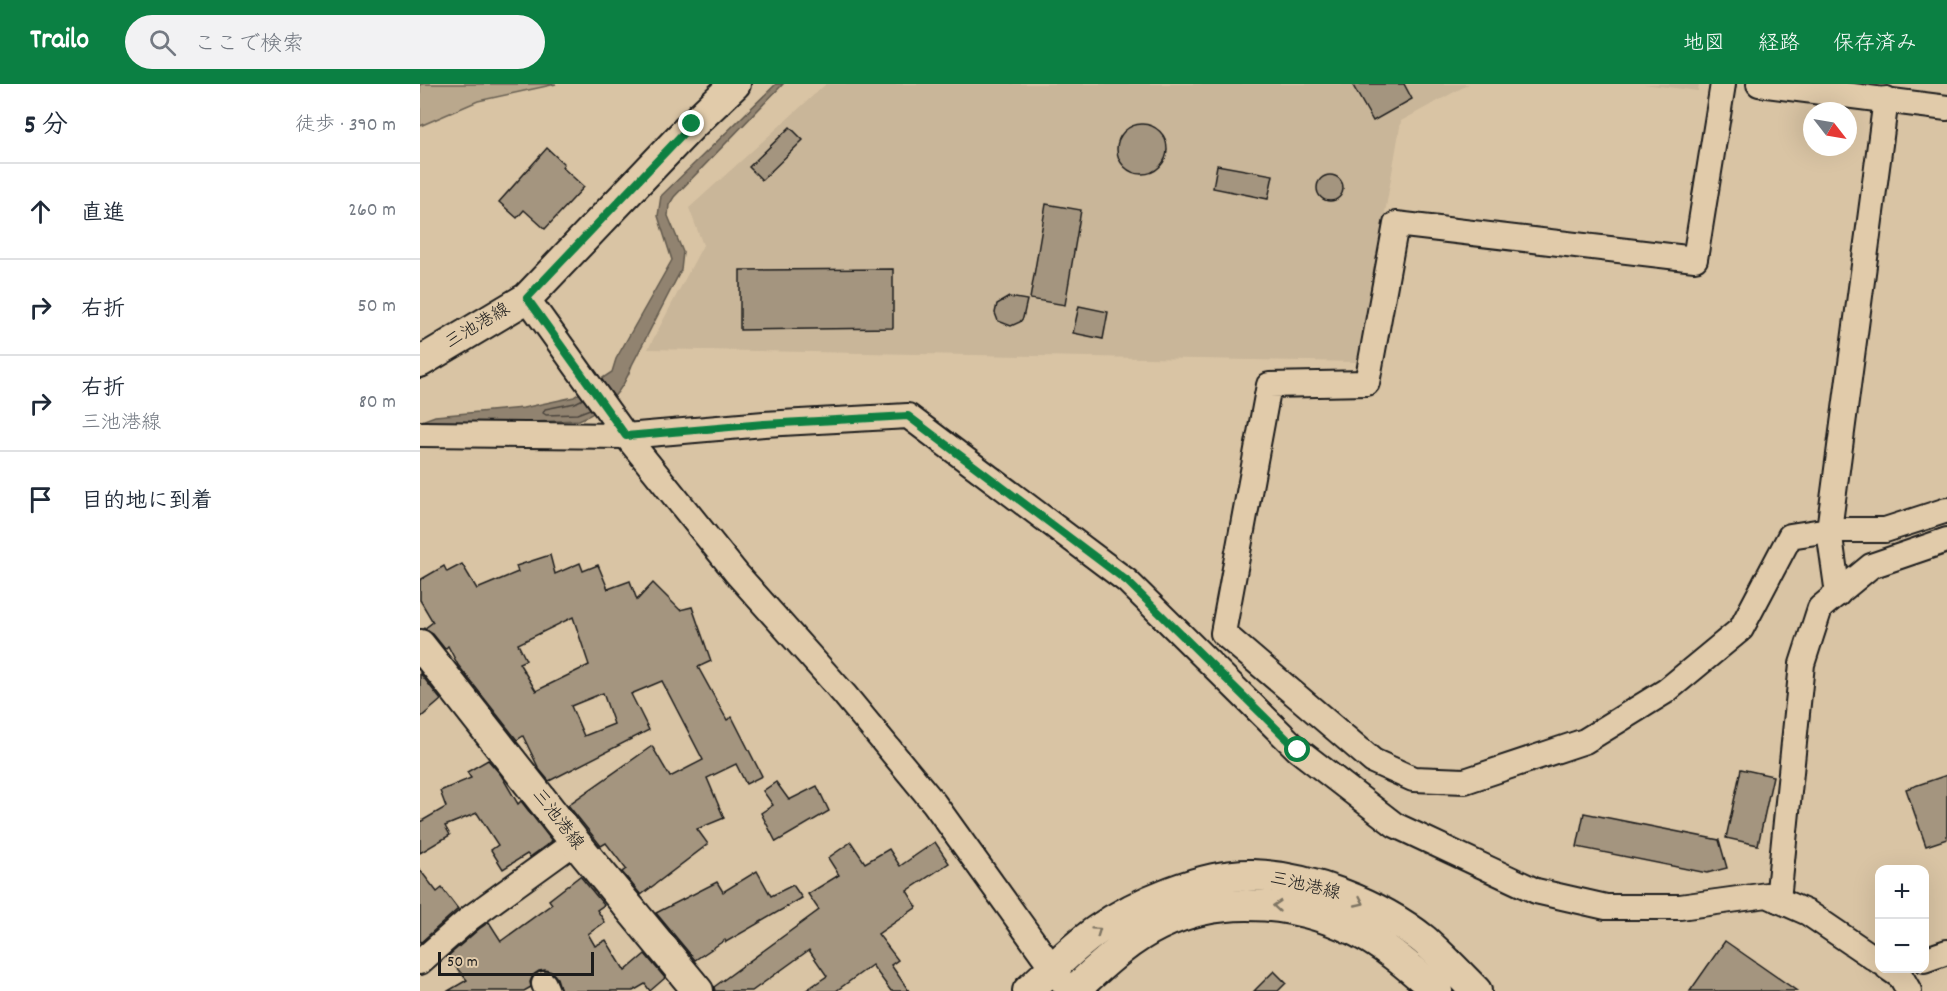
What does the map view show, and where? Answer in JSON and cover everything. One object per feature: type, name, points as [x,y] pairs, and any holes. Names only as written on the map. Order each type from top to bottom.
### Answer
[{"type":"main road","name":"三池港線","points":[[420,362],[527,298],[692,124],[735,84]]},
{"type":"main road","name":"三池港線","points":[[420,645],[575,842],[699,991]]},
{"type":"main road","name":"三池港線","points":[[1065,983],[1096,931],[1145,902],[1198,882],[1251,875],[1298,881],[1343,894],[1384,914],[1423,940],[1476,991]]},
{"type":"main road","name":"三池港線","points":[[1028,991],[1065,983],[1159,924],[1204,909],[1246,904],[1287,907],[1331,920],[1368,938],[1407,964],[1437,991]]},
{"type":"street","points":[[1723,84],[1695,259],[1396,224],[1367,383],[1269,385],[1223,633],[1373,761],[1413,778],[1465,781],[1585,741],[1666,691],[1741,628],[1790,536],[1829,530],[1885,530],[1947,510]]},
{"type":"street","points":[[1759,84],[1947,108]]},
{"type":"street","points":[[1838,594],[1829,530],[1886,99]]},
{"type":"street","points":[[527,298],[626,436],[737,574],[844,694],[934,803],[1065,983]]},
{"type":"street","points":[[420,434],[626,436],[764,424],[908,416],[1127,581],[1298,750],[1395,825],[1536,891],[1605,907],[1680,907],[1767,895],[1808,913],[1875,957]]},
{"type":"street","points":[[1778,900],[1802,664],[1820,608],[1871,566],[1947,540]]},
{"type":"street","points":[[420,962],[470,918],[575,842]]},
{"type":"street","points":[[1929,958],[1947,952]]},
{"type":"street","points":[[1897,973],[1910,991]]},
{"type":"shaded area","points":[[420,84],[556,84],[478,101],[420,126]]},
{"type":"shaded area","points":[[826,84],[1469,84],[1401,121],[1359,362],[648,349],[703,245],[689,208]]},
{"type":"shaded area","points":[[1644,84],[1699,84],[1698,91]]},
{"type":"water","points":[[776,84],[783,84],[674,197],[669,205],[668,216],[683,252],[681,270],[624,384],[612,399],[597,411],[579,420],[436,426],[424,420],[435,416],[523,408],[574,397],[612,372],[616,359],[672,260],[658,216],[661,196]]},
{"type":"building","points":[[1352,84],[1404,84],[1412,99],[1373,121]]},
{"type":"building","points":[[1142,124],[1160,131],[1167,149],[1160,167],[1142,174],[1124,167],[1117,149],[1124,131]]},
{"type":"building","points":[[790,127],[803,140],[762,180],[749,167]]},
{"type":"building","points":[[547,148],[564,164],[562,167],[584,187],[545,229],[524,210],[517,218],[499,202]]},
{"type":"building","points":[[1217,165],[1273,175],[1268,199],[1213,188]]},
{"type":"building","points":[[1330,175],[1339,179],[1343,188],[1339,197],[1330,201],[1321,197],[1317,188],[1321,179]]},
{"type":"building","points":[[1046,204],[1081,210],[1065,305],[1030,299]]},
{"type":"building","points":[[893,269],[893,328],[740,330],[740,270]]},
{"type":"building","points":[[1009,297],[1027,300],[1023,318],[1011,326],[998,321],[995,313],[997,304]]},
{"type":"building","points":[[1079,306],[1108,312],[1103,339],[1073,333]]},
{"type":"building","points":[[550,555],[555,574],[580,563],[583,571],[598,565],[608,589],[630,581],[637,600],[653,583],[680,610],[692,607],[711,661],[698,667],[727,720],[732,717],[762,776],[746,784],[736,764],[707,778],[724,818],[697,829],[708,844],[641,895],[622,872],[626,869],[606,843],[601,846],[568,805],[652,746],[670,777],[703,760],[662,681],[631,694],[649,730],[549,781],[539,769],[523,736],[517,740],[458,665],[448,646],[445,649],[433,634],[424,629],[433,622],[420,600],[420,580],[444,566],[447,572],[462,564],[477,589],[518,572],[516,566]],"holes":[[[573,617],[589,665],[536,691],[519,663],[526,660],[518,644]],[[603,693],[614,724],[584,736],[571,706]]]},
{"type":"building","points":[[420,673],[441,700],[420,718]]},
{"type":"building","points":[[488,760],[501,775],[518,804],[521,801],[552,841],[530,857],[527,854],[503,869],[491,850],[498,845],[477,813],[445,826],[450,835],[420,853],[420,822],[446,807],[440,791],[471,778],[467,772]]},
{"type":"building","points":[[1741,769],[1773,776],[1758,845],[1726,838]]},
{"type":"building","points":[[1947,775],[1947,839],[1926,846],[1906,789]]},
{"type":"building","points":[[776,782],[789,800],[817,786],[829,811],[776,842],[761,813],[773,805],[763,791]]},
{"type":"building","points":[[1584,813],[1719,840],[1727,868],[1707,873],[1577,847]]},
{"type":"building","points":[[851,842],[865,863],[889,849],[900,866],[935,842],[949,863],[907,891],[917,907],[878,934],[898,960],[891,965],[909,991],[891,991],[872,965],[836,991],[805,991],[827,976],[809,950],[752,991],[715,991],[714,987],[819,910],[808,894],[839,875],[828,858]]},
{"type":"building","points":[[420,870],[437,892],[442,888],[458,909],[420,943]]},
{"type":"building","points":[[757,871],[771,896],[793,885],[802,898],[726,942],[725,940],[695,960],[656,913],[717,882],[723,892]]},
{"type":"building","points":[[580,876],[604,905],[597,910],[605,922],[588,934],[595,946],[606,940],[625,971],[645,954],[665,978],[650,991],[645,984],[633,991],[561,991],[557,978],[552,972],[545,970],[533,975],[530,982],[531,987],[524,991],[448,991],[467,980],[447,957],[479,929],[489,922],[501,941],[552,904],[549,900]]},
{"type":"building","points":[[1725,941],[1797,991],[1690,991]]},
{"type":"building","points":[[1274,971],[1286,983],[1278,991],[1254,991]]},
{"type":"route","points":[[692,124],[527,298],[626,436],[764,424],[908,416],[1127,581],[1298,750]]}]
